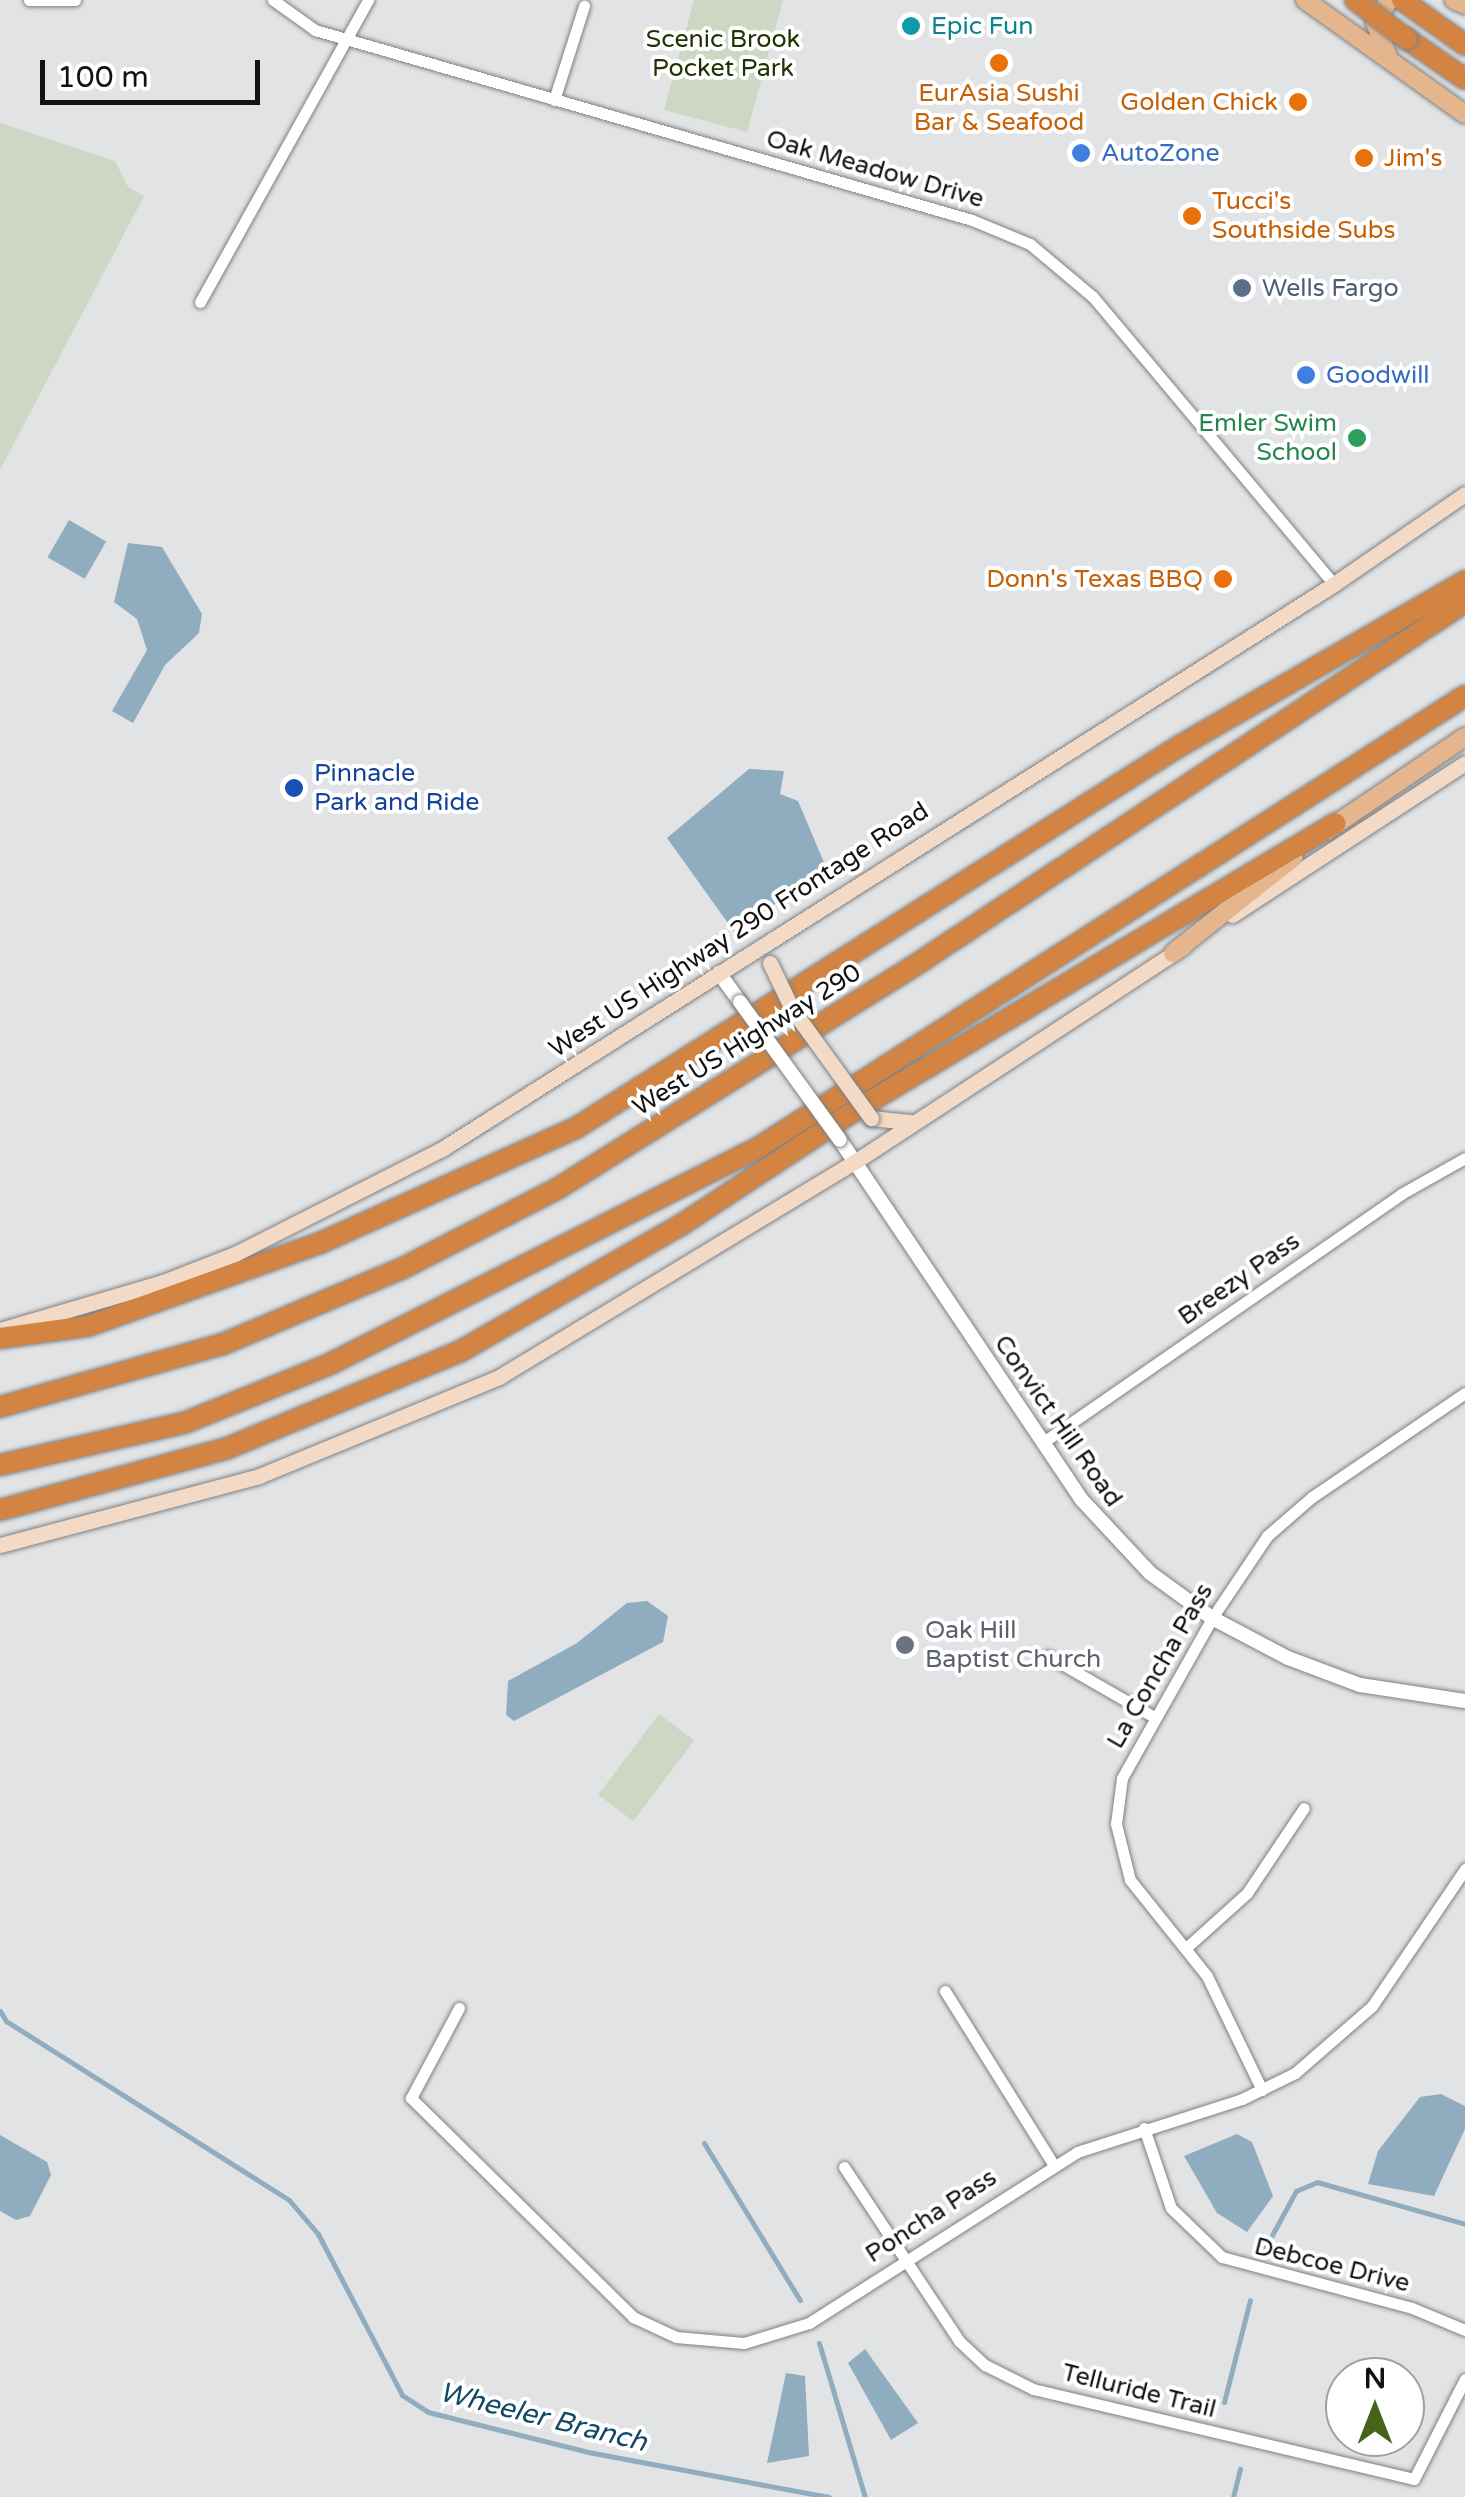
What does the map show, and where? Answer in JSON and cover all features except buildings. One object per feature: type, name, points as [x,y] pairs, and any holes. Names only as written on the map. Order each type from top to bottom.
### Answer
[{"type":"highway","points":[[1355,0],[1465,79]]},
{"type":"highway","points":[[1402,0],[1465,45]]},
{"type":"highway","points":[[0,1338],[88,1326],[320,1244],[576,1128],[1178,746],[1465,581]]},
{"type":"highway","name":"West US Highway 290","points":[[0,1407],[223,1344],[402,1268],[558,1190],[926,958],[1465,602]]},
{"type":"highway","points":[[0,1465],[184,1423],[330,1364],[761,1146],[1018,978],[1465,696]]},
{"type":"highway","points":[[0,1510],[228,1448],[459,1352],[681,1225],[1336,823]]},
{"type":"highway","points":[[862,1114],[1018,978]]},
{"type":"main road","points":[[1305,0],[1399,71],[1465,114]]},
{"type":"main road","points":[[1390,0],[1375,23],[1376,37],[1399,71]]},
{"type":"main road","points":[[1454,0],[1465,5]]},
{"type":"main road","name":"West US Highway 290 Frontage Road","points":[[0,1330],[163,1282],[252,1245],[442,1150],[1334,584],[1465,494]]},
{"type":"main road","points":[[1173,953],[1336,823],[1465,737]]},
{"type":"main road","points":[[0,1545],[259,1476],[499,1376],[856,1161],[1465,763]]},
{"type":"main road","points":[[782,932],[770,963],[792,1009],[862,1114],[916,1121]]},
{"type":"street","points":[[29,0],[74,0]]},
{"type":"street","name":"Oak Meadow Drive","points":[[274,0],[307,26],[972,220],[1030,244],[1093,297],[1334,584]]},
{"type":"street","points":[[200,302],[368,0]]},
{"type":"street","points":[[554,100],[584,6]]},
{"type":"street","name":"Convict Hill Road","points":[[719,972],[856,1161],[1042,1443],[1118,1543],[1212,1618],[1360,1685],[1465,1701]]},
{"type":"street","name":"Breezy Pass","points":[[1042,1443],[1401,1194],[1465,1158]]},
{"type":"street","name":"La Concha Pass","points":[[1262,2090],[1214,1988],[1186,1947],[1137,1892],[1118,1839],[1122,1778],[1251,1556],[1287,1518],[1465,1392]]},
{"type":"street","points":[[1048,1656],[1154,1717]]},
{"type":"street","points":[[1186,1947],[1246,1893],[1304,1808]]},
{"type":"street","name":"Poncha Pass","points":[[459,2008],[411,2098],[612,2299],[676,2337],[731,2344],[779,2336],[905,2261],[1053,2164],[1144,2128],[1262,2090],[1294,2073],[1359,2020],[1465,1869]]},
{"type":"street","points":[[945,1990],[1053,2164]]},
{"type":"street","name":"Debcoe Drive","points":[[1144,2128],[1172,2208],[1222,2257],[1412,2308],[1465,2330]]},
{"type":"street","name":"Telluride Trail","points":[[844,2167],[959,2341],[1016,2382],[1414,2479],[1465,2379]]},
{"type":"green space","name":"Scenic Brook Pocket Park","points":[[694,0],[783,0],[747,132],[664,110]]},
{"type":"green space","points":[[0,123],[115,161],[128,187],[144,196],[0,470]]},
{"type":"green space","points":[[659,1714],[694,1740],[633,1821],[598,1795]]},
{"type":"water","points":[[69,520],[106,542],[85,579],[48,557]]},
{"type":"water","points":[[128,543],[162,547],[202,614],[199,633],[165,665],[133,723],[112,711],[147,650],[137,619],[114,602]]},
{"type":"water","points":[[749,769],[784,771],[780,794],[798,801],[826,867],[735,933],[667,838]]},
{"type":"water","points":[[647,1601],[668,1616],[663,1642],[514,1721],[506,1715],[508,1681],[577,1643],[627,1603]]},
{"type":"water","points":[[1441,2094],[1465,2106],[1465,2129],[1434,2196],[1368,2184],[1378,2151],[1420,2097]]},
{"type":"water","points":[[1237,2134],[1252,2142],[1273,2196],[1247,2232],[1217,2213],[1184,2156]]},
{"type":"water","points":[[0,2135],[47,2162],[51,2175],[30,2216],[16,2220],[0,2211]]},
{"type":"water","points":[[865,2349],[918,2423],[891,2440],[848,2363]]},
{"type":"water","points":[[786,2373],[805,2376],[809,2456],[767,2463]]},
{"type":"waterway","name":"Wheeler Branch","points":[[0,2011],[6,2021],[289,2200],[318,2234],[402,2395],[428,2412],[588,2452],[829,2497]]},
{"type":"waterway","points":[[704,2143],[800,2300]]},
{"type":"waterway","points":[[1265,2248],[1296,2191],[1317,2182],[1465,2224]]},
{"type":"waterway","points":[[1224,2402],[1250,2300]]},
{"type":"waterway","points":[[819,2343],[865,2497]]},
{"type":"waterway","points":[[1233,2497],[1240,2469]]},
{"type":"place","name":"Epic Fun","points":[[911,26]]},
{"type":"place","name":"EurAsia Sushi Bar & Seafood","points":[[999,63]]},
{"type":"place","name":"Golden Chick","points":[[1298,102]]},
{"type":"place","name":"AutoZone","points":[[1081,153]]},
{"type":"place","name":"Jim's","points":[[1364,158]]},
{"type":"place","name":"Tucci's Southside Subs","points":[[1192,216]]},
{"type":"place","name":"Wells Fargo","points":[[1242,288]]},
{"type":"place","name":"Goodwill","points":[[1306,375]]},
{"type":"place","name":"Emler Swim School","points":[[1357,438]]},
{"type":"place","name":"Donn's Texas BBQ","points":[[1223,579]]},
{"type":"place","name":"Pinnacle Park and Ride","points":[[294,788]]},
{"type":"place","name":"Oak Hill Baptist Church","points":[[905,1645]]}]
